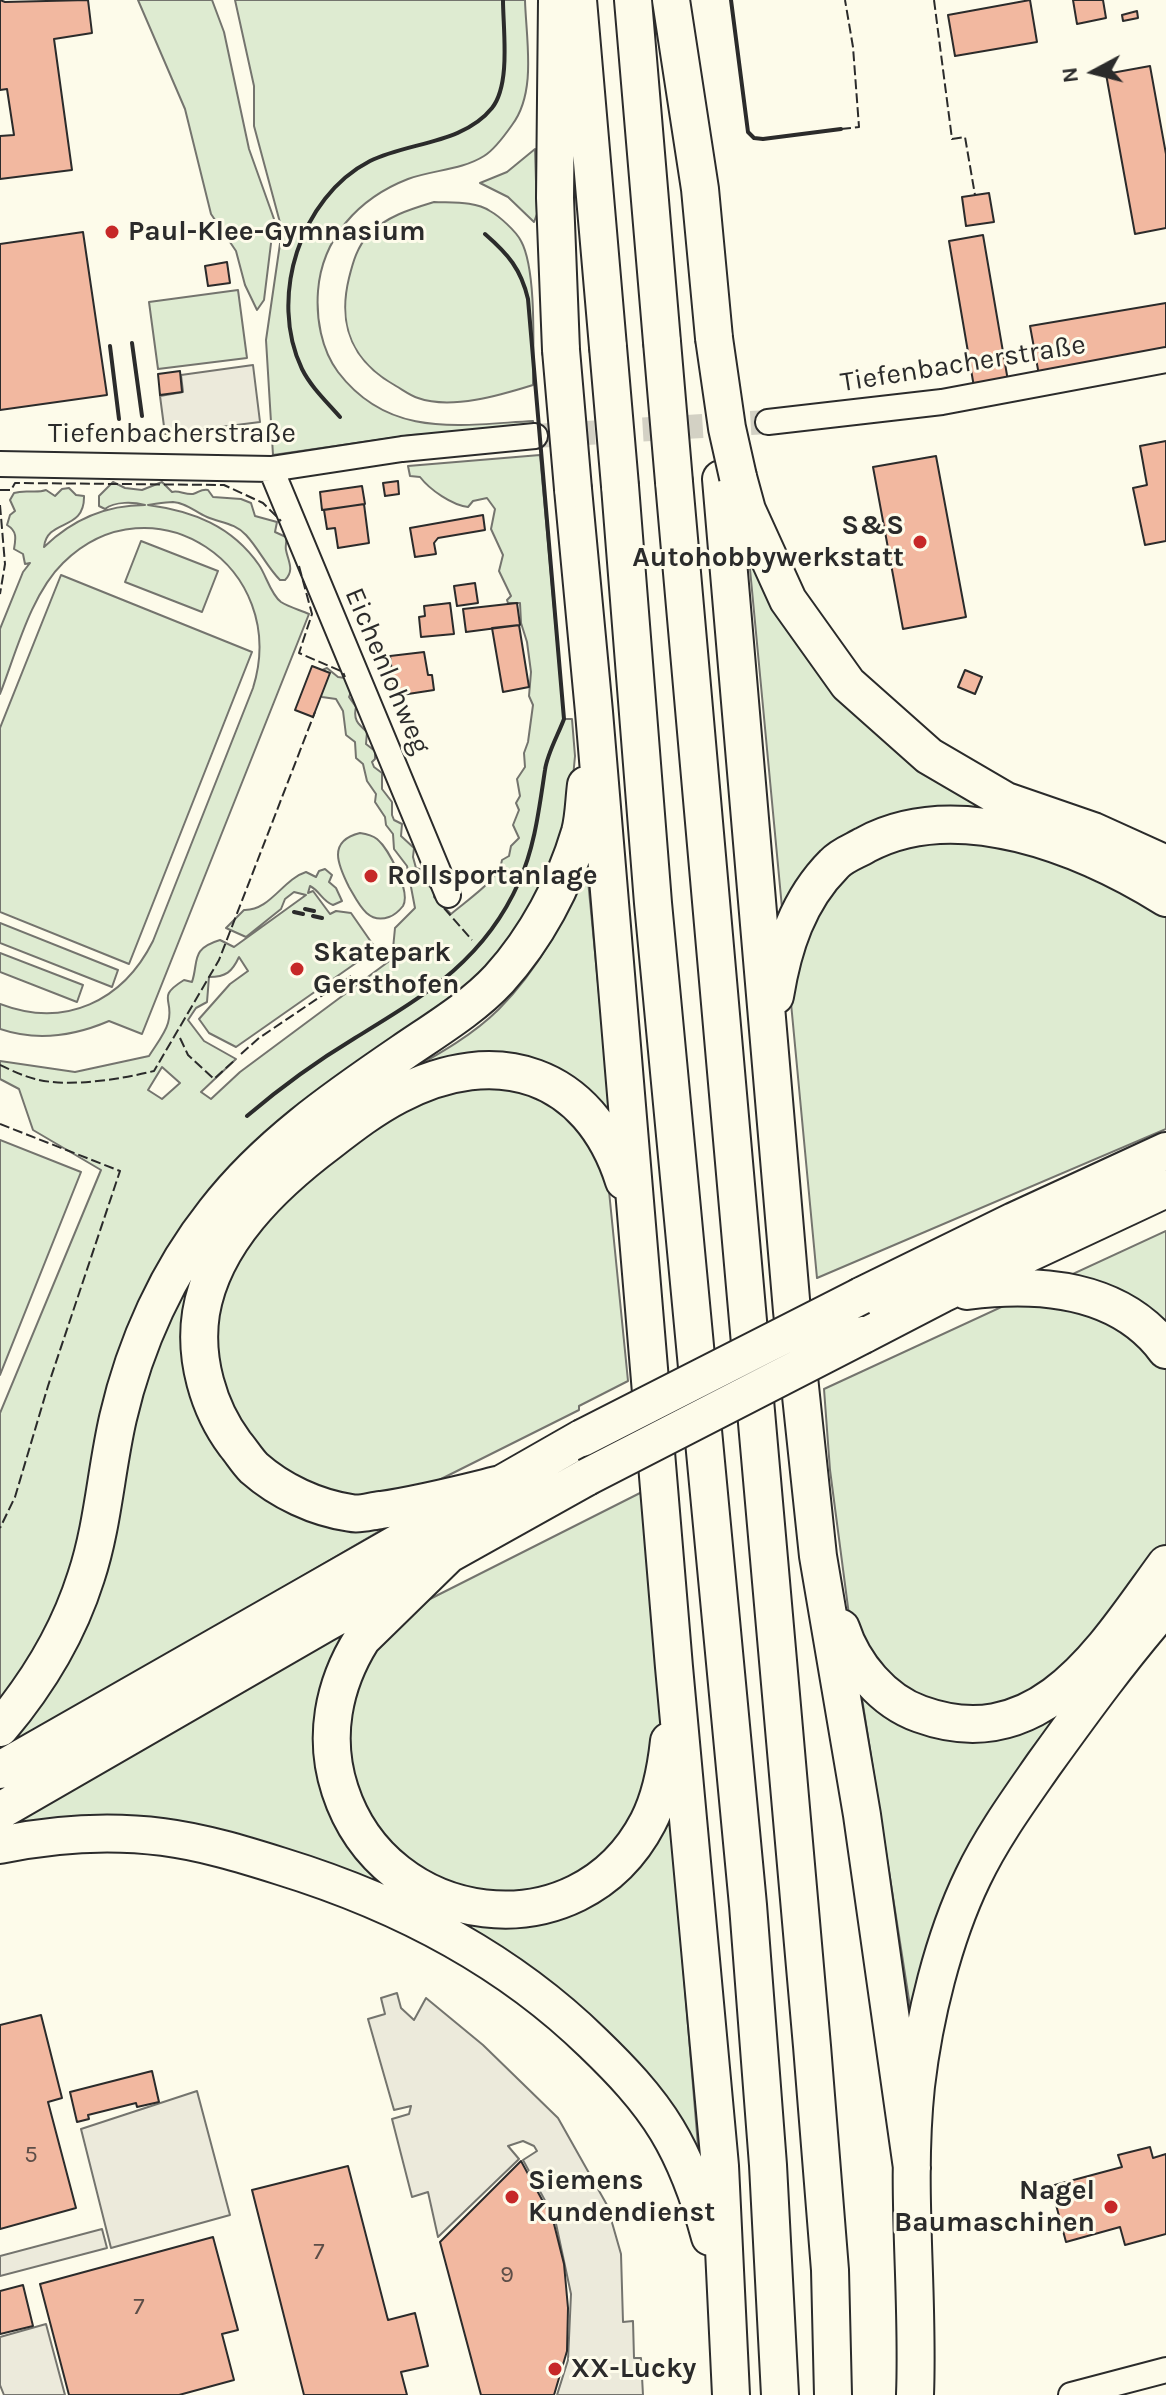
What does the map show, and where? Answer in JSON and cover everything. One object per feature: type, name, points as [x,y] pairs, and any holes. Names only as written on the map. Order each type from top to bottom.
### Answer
[{"type":"highway","points":[[557,0],[555,198],[561,350],[720,2166],[731,2395]]},
{"type":"highway","points":[[578,0],[658,964],[748,1905],[768,2165],[780,2395]]},
{"type":"highway","points":[[633,0],[811,2031],[830,2270],[833,2395]]},
{"type":"highway","points":[[671,0],[700,189],[730,478],[767,1037],[818,1556],[862,1815],[912,2168]]},
{"type":"highway","points":[[730,478],[788,600],[848,684],[929,756],[1006,801],[1093,831],[1166,864]]},
{"type":"highway","points":[[0,1728],[41,1676],[86,1578],[132,1369],[147,1327],[180,1262],[215,1212],[250,1171],[294,1129],[445,1024],[497,981],[533,935],[559,888],[580,830],[594,712]]},
{"type":"highway","points":[[767,1037],[791,929],[810,892],[836,861],[880,837],[917,827],[956,823],[1027,836],[1085,856],[1136,879],[1166,898]]},
{"type":"highway","points":[[505,1483],[416,1505],[353,1514],[300,1499],[253,1467],[219,1423],[201,1369],[201,1313],[219,1260],[257,1206],[305,1160],[370,1111],[401,1093],[441,1077],[486,1068],[531,1075],[571,1097],[602,1131],[613,1153],[638,1234]]},
{"type":"highway","points":[[1014,1221],[1166,1127]]},
{"type":"highway","points":[[0,1770],[582,1438],[861,1296],[1166,1151]]},
{"type":"highway","points":[[0,1811],[587,1477],[942,1294],[1166,1189]]},
{"type":"highway","points":[[942,1294],[1002,1287],[1078,1293],[1105,1302],[1134,1319],[1166,1350]]},
{"type":"highway","points":[[450,1553],[362,1639],[341,1682],[332,1725],[333,1764],[350,1819],[391,1868],[425,1893],[479,1908],[501,1910],[538,1906],[558,1901],[597,1881],[613,1868],[637,1840],[657,1804],[667,1756],[674,1667]]},
{"type":"highway","points":[[818,1556],[842,1633],[855,1659],[878,1688],[910,1711],[945,1723],[977,1726],[1015,1718],[1049,1701],[1080,1675],[1166,1564]]},
{"type":"highway","points":[[915,2395],[912,2168],[916,2085],[933,1998],[950,1933],[973,1876],[1015,1806],[1108,1676],[1166,1606]]},
{"type":"highway","points":[[0,1845],[35,1838],[92,1833],[163,1837],[238,1852],[338,1883],[410,1914],[492,1960],[570,2020],[625,2073],[667,2130],[698,2195],[728,2305]]},
{"type":"street","name":"Tiefenbacherstraße","points":[[768,422],[942,402],[1166,360]]},
{"type":"street","name":"Tiefenbacherstraße","points":[[0,464],[271,469],[402,449],[535,436]]},
{"type":"street","name":"Eichenlohweg","points":[[271,469],[448,895]]},
{"type":"street","points":[[1071,2395],[1166,2370]]},
{"type":"green space","points":[[138,0],[212,0],[224,32],[249,149],[274,219],[264,300],[257,310],[245,285],[236,251],[211,214],[185,109]]},
{"type":"green space","points":[[235,0],[525,0],[527,81],[520,112],[512,125],[484,156],[466,164],[408,179],[390,187],[359,209],[335,237],[327,254],[321,272],[318,301],[321,333],[332,363],[358,394],[380,408],[403,418],[427,423],[452,425],[533,421],[534,428],[412,435],[273,455],[266,340],[282,230],[254,126],[254,86]]},
{"type":"green space","points":[[535,149],[537,214],[534,222],[508,197],[480,183],[507,172]]},
{"type":"green space","points":[[434,202],[463,203],[484,208],[507,224],[521,241],[532,290],[533,385],[476,400],[431,401],[413,396],[381,376],[359,354],[347,327],[345,312],[352,266],[361,244],[391,218]]},
{"type":"green space","points":[[238,290],[247,358],[158,369],[149,302]]},
{"type":"green space","points":[[540,455],[564,719],[572,719],[575,756],[569,821],[527,930],[171,1254],[69,1601],[0,1709],[0,1413],[101,1170],[33,1130],[19,1089],[0,1079],[0,1061],[75,1072],[149,1056],[168,1023],[170,991],[184,980],[192,982],[197,956],[204,947],[220,940],[234,947],[306,895],[294,892],[285,899],[281,909],[246,937],[226,928],[244,910],[261,905],[306,872],[316,877],[319,871],[325,869],[332,875],[329,882],[342,901],[333,905],[310,886],[308,893],[313,891],[330,914],[336,911],[351,913],[376,949],[236,1047],[209,1033],[199,1019],[230,984],[248,971],[239,957],[228,973],[209,977],[207,1002],[196,1008],[188,1020],[204,1041],[236,1059],[201,1092],[211,1099],[240,1072],[392,959],[395,928],[415,908],[407,866],[394,849],[393,834],[375,802],[376,794],[367,781],[363,764],[356,758],[355,742],[346,735],[343,711],[336,699],[322,697],[317,690],[320,671],[327,668],[338,677],[345,678],[351,692],[349,697],[356,707],[356,719],[367,732],[366,744],[375,751],[372,762],[382,773],[382,789],[392,802],[392,815],[402,824],[401,836],[414,848],[413,857],[416,868],[423,870],[424,886],[434,891],[434,897],[451,914],[489,882],[519,838],[513,825],[519,810],[516,803],[520,796],[517,779],[525,767],[524,753],[533,705],[529,696],[531,672],[520,603],[508,603],[511,596],[499,571],[503,555],[491,529],[495,509],[487,498],[473,501],[468,507],[448,500],[420,477],[410,476],[408,466]],"holes":[[[162,1067],[180,1083],[162,1099],[148,1090]]]},
{"type":"green space","points":[[113,482],[125,488],[142,490],[162,482],[172,492],[193,494],[208,490],[213,497],[251,503],[255,516],[277,522],[275,532],[286,537],[290,569],[285,580],[280,580],[251,540],[237,528],[178,503],[148,505],[181,511],[224,530],[259,565],[277,599],[309,614],[142,1034],[109,1021],[56,1036],[14,1033],[0,1029],[0,1004],[24,1011],[69,1011],[109,994],[126,980],[140,962],[153,941],[253,688],[259,644],[252,605],[233,572],[206,547],[172,532],[136,528],[98,538],[63,563],[52,576],[33,607],[0,694],[0,629],[23,572],[30,563],[25,564],[23,554],[14,549],[15,535],[7,525],[15,511],[10,500],[18,492],[46,490],[55,496],[62,489],[69,488],[76,495],[84,496],[79,515],[52,532],[44,547],[66,529],[90,516],[117,508],[145,505],[125,503],[105,509],[99,506],[99,496]]},
{"type":"green space","points":[[141,541],[218,571],[202,612],[125,582]]},
{"type":"green space","points":[[748,548],[846,696],[1166,878],[1166,1129],[817,1278]]},
{"type":"green space","points":[[61,575],[252,652],[129,964],[0,912],[0,728]]},
{"type":"green space","name":"Rollsportanlage","points":[[360,833],[382,844],[401,881],[405,900],[403,906],[389,917],[375,918],[364,911],[341,870],[339,848],[350,837]]},
{"type":"green space","points":[[587,870],[611,1118],[580,1087],[382,1086],[458,1042],[499,1009],[526,978],[549,943]]},
{"type":"green space","points":[[0,923],[118,970],[112,987],[0,943]]},
{"type":"green space","points":[[0,953],[83,985],[77,1002],[0,972]]},
{"type":"green space","points":[[489,1080],[548,1092],[606,1161],[628,1381],[579,1406],[579,1410],[431,1484],[380,1497],[340,1497],[297,1483],[253,1450],[222,1402],[211,1348],[216,1303],[242,1248],[311,1169],[404,1105]]},
{"type":"green space","points":[[0,1140],[81,1172],[0,1375]]},
{"type":"green space","points":[[1166,1231],[1166,1595],[1072,1716],[914,2032],[849,1615],[830,1470],[824,1389]]},
{"type":"green space","points":[[206,1252],[193,1303],[236,1468],[388,1526],[0,1753],[0,1747],[55,1682],[163,1324]]},
{"type":"green space","points":[[642,1492],[664,1707],[650,1814],[573,1888],[467,1898],[378,1838],[353,1790],[345,1736],[356,1683],[384,1636],[426,1601]]},
{"type":"green space","points":[[370,1617],[319,1724],[388,1883],[557,1913],[670,1808],[700,2170],[617,2052],[310,1862],[0,1827]]},
{"type":"shaded area","points":[[253,365],[260,422],[165,434],[160,396],[183,392],[181,375]]},
{"type":"shaded area","points":[[397,1993],[401,2008],[414,2020],[426,1998],[483,2045],[558,2118],[607,2205],[621,2254],[623,2322],[633,2321],[634,2358],[641,2358],[643,2395],[557,2395],[568,2360],[571,2294],[555,2219],[523,2160],[537,2151],[534,2146],[523,2141],[508,2146],[519,2159],[438,2237],[428,2192],[412,2197],[392,2119],[409,2114],[411,2106],[394,2110],[368,2019],[385,2014],[381,1998]]},
{"type":"shaded area","points":[[197,2091],[230,2215],[111,2248],[81,2129]]},
{"type":"shaded area","points":[[102,2229],[107,2248],[0,2276],[0,2256]]},
{"type":"shaded area","points":[[46,2324],[65,2395],[4,2395],[0,2385],[0,2337]]},
{"type":"building","points":[[0,0],[88,0],[92,33],[54,39],[72,170],[0,179],[0,136],[14,135],[7,89],[0,90]]},
{"type":"building","points":[[1030,0],[1037,42],[955,56],[948,15]]},
{"type":"building","points":[[1073,0],[1103,0],[1106,18],[1077,24]]},
{"type":"building","points":[[1137,11],[1138,18],[1123,21],[1122,15]]},
{"type":"building","points":[[1150,66],[1166,154],[1166,228],[1135,234],[1106,74]]},
{"type":"building","points":[[989,193],[994,222],[966,226],[962,197]]},
{"type":"building","points":[[83,232],[107,395],[0,410],[0,244]]},
{"type":"building","points":[[983,235],[1008,381],[974,387],[949,241]]},
{"type":"building","points":[[227,262],[230,283],[208,286],[205,266]]},
{"type":"building","points":[[1166,303],[1166,353],[1039,375],[1030,326]]},
{"type":"building","points":[[180,371],[182,392],[160,395],[158,374]]},
{"type":"building","points":[[1166,441],[1166,541],[1145,545],[1133,488],[1147,485],[1140,446]]},
{"type":"building","name":"S&S Autohobbywerkstatt","points":[[936,456],[966,617],[903,629],[873,467]]},
{"type":"building","points":[[398,481],[399,494],[385,496],[383,483]]},
{"type":"building","points":[[362,486],[365,504],[322,510],[320,492]]},
{"type":"building","points":[[364,504],[369,543],[338,548],[335,528],[327,529],[324,510]]},
{"type":"building","points":[[483,515],[485,530],[438,538],[434,543],[436,554],[415,557],[410,528]]},
{"type":"building","points":[[475,583],[478,603],[457,606],[454,586]]},
{"type":"building","points":[[450,603],[454,634],[421,637],[419,617],[425,616],[424,606]]},
{"type":"building","points":[[517,603],[520,625],[466,632],[463,609]]},
{"type":"building","points":[[519,625],[529,687],[503,692],[492,628]]},
{"type":"building","points":[[424,652],[434,690],[395,696],[390,656]]},
{"type":"building","points":[[312,666],[330,673],[313,717],[295,710]]},
{"type":"building","points":[[965,670],[982,677],[975,694],[958,687]]},
{"type":"building","points":[[41,2015],[62,2098],[48,2102],[76,2208],[0,2229],[0,2025]]},
{"type":"building","points":[[152,2071],[159,2102],[137,2107],[136,2103],[88,2115],[89,2119],[77,2122],[70,2092]]},
{"type":"building","name":"Nagel Baumaschinen","points":[[1150,2147],[1153,2158],[1166,2154],[1166,2234],[1125,2245],[1120,2227],[1066,2242],[1051,2186],[1122,2167],[1118,2155]]},
{"type":"building","points":[[521,2161],[553,2220],[564,2264],[568,2308],[567,2351],[554,2395],[481,2395],[440,2242]]},
{"type":"building","points":[[348,2166],[388,2320],[415,2313],[428,2366],[401,2372],[407,2395],[304,2395],[252,2190]]},
{"type":"building","points":[[213,2237],[238,2330],[222,2334],[234,2380],[179,2395],[69,2395],[40,2284]]},
{"type":"building","points":[[23,2285],[33,2326],[0,2334],[0,2291]]},
{"type":"tunnel","points":[[535,436],[768,422]]},
{"type":"fence","points":[[841,129],[859,127],[853,47],[845,0]]},
{"type":"fence","points":[[934,0],[952,139],[965,137],[975,195]]},
{"type":"fence","points":[[0,490],[11,490],[15,483],[224,485],[263,503],[281,521]]},
{"type":"fence","points":[[0,505],[5,564],[0,594]]},
{"type":"fence","points":[[299,566],[312,614],[299,653],[343,672],[345,677]]},
{"type":"fence","points":[[0,1065],[35,1079],[63,1083],[154,1071],[219,960],[315,712]]},
{"type":"fence","points":[[444,908],[472,940]]},
{"type":"fence","points":[[241,1054],[259,1038],[351,976]]},
{"type":"fence","points":[[180,1038],[188,1055],[214,1079],[236,1059]]},
{"type":"fence","points":[[0,1124],[120,1171],[48,1386],[15,1497],[0,1528]]},
{"type":"wall","points":[[340,417],[306,376],[292,341],[288,312],[290,281],[297,252],[309,224],[325,199],[346,177],[370,161],[466,129],[492,108],[498,98],[504,71],[503,0]]},
{"type":"wall","points":[[731,0],[748,132],[754,138],[763,139],[841,129]]},
{"type":"wall","points":[[247,1116],[313,1065],[405,1007],[450,974],[470,955],[505,910],[529,855],[546,764],[564,719],[528,299],[522,279],[512,263],[485,234]]},
{"type":"wall","points":[[132,343],[142,416]]},
{"type":"wall","points":[[110,346],[119,419]]},
{"type":"wall","points":[[305,909],[314,911]]},
{"type":"wall","points":[[294,912],[303,914]]},
{"type":"wall","points":[[313,916],[322,918]]},
{"type":"place","name":"Paul-Klee-Gymnasium","points":[[112,232]]},
{"type":"place","name":"S&S Autohobbywerkstatt","points":[[920,542]]},
{"type":"place","name":"Rollsportanlage","points":[[371,876]]},
{"type":"place","name":"Skatepark Gersthofen","points":[[297,969]]},
{"type":"place","name":"Siemens Kundendienst","points":[[512,2197]]},
{"type":"place","name":"Nagel Baumaschinen","points":[[1111,2207]]},
{"type":"place","name":"XX-Lucky","points":[[555,2369]]}]
